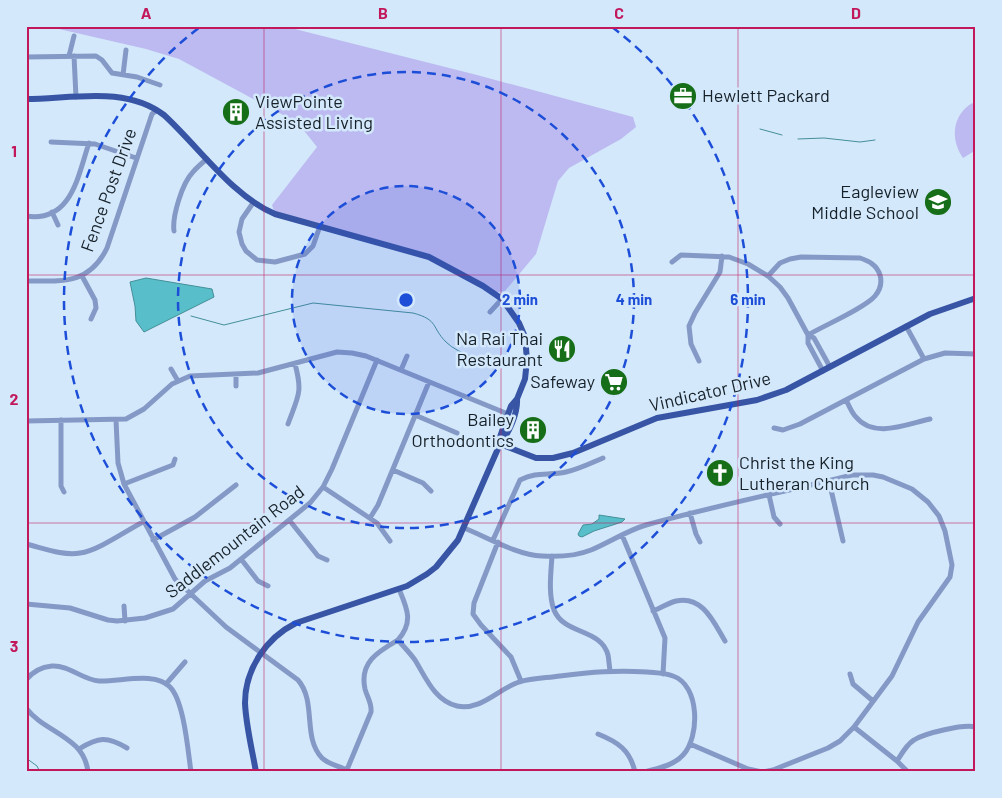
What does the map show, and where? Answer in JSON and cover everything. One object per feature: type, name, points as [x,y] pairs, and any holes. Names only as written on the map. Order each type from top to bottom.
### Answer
[{"type":"main road","points":[[26,99],[119,97],[138,101],[157,110],[172,122],[237,190],[253,203],[275,214],[320,226],[376,245],[419,254],[440,262],[502,299],[519,323],[527,349],[527,370],[517,399],[511,406],[501,432],[500,444]]},
{"type":"main road","name":"Vindicator Drive","points":[[500,444],[536,458],[553,458],[563,456],[657,418],[738,404],[766,397],[786,390],[930,314],[976,298]]},
{"type":"main road","points":[[256,772],[246,704],[251,673],[261,652],[281,632],[296,624],[399,589],[419,580],[436,567],[452,550],[464,528],[500,444],[518,408],[517,399]]},
{"type":"street","points":[[74,36],[71,56],[76,97]]},
{"type":"street","points":[[123,74],[126,50]]},
{"type":"street","points":[[26,57],[96,56],[102,60],[109,71],[137,77],[160,85]]},
{"type":"street","name":"Fence Post Drive","points":[[82,276],[98,262],[107,248],[136,158],[152,114],[157,110]]},
{"type":"street","points":[[51,142],[89,143],[136,158]]},
{"type":"street","points":[[26,216],[39,216],[52,212],[64,204],[72,192],[89,143]]},
{"type":"street","points":[[174,231],[173,222],[185,183],[192,172],[207,159]]},
{"type":"street","points":[[253,203],[242,219],[240,232],[242,244],[256,262],[275,262],[304,254],[313,246],[320,226]]},
{"type":"street","points":[[52,212],[58,225]]},
{"type":"street","points":[[672,262],[681,255],[722,256],[741,261],[768,276],[784,292],[808,334],[814,338],[830,367]]},
{"type":"street","points":[[698,360],[689,338],[689,326],[720,272],[722,256]]},
{"type":"street","points":[[768,276],[780,263],[795,258],[860,258],[870,261],[877,268],[880,276],[880,286],[873,298],[808,334]]},
{"type":"street","points":[[437,269],[440,262]]},
{"type":"street","points":[[26,281],[64,281],[82,276],[95,300],[96,308],[91,319]]},
{"type":"street","points":[[490,312],[502,299]]},
{"type":"street","points":[[906,326],[924,359]]},
{"type":"street","points":[[808,334],[808,343],[823,371]]},
{"type":"street","points":[[26,420],[126,419],[139,413],[178,381],[195,375],[258,373],[337,352],[360,354],[377,360],[508,414]]},
{"type":"street","points":[[774,428],[783,430],[800,424],[924,359],[945,353],[976,354]]},
{"type":"street","points":[[401,370],[406,356]]},
{"type":"street","name":"Saddlemountain Road","points":[[26,604],[70,608],[108,620],[125,621],[140,619],[173,609],[205,581],[230,568],[310,503],[323,487],[377,360]]},
{"type":"street","points":[[288,424],[300,392],[295,364]]},
{"type":"street","points":[[171,369],[178,381]]},
{"type":"street","points":[[236,374],[236,386]]},
{"type":"street","points":[[370,518],[378,505],[429,382]]},
{"type":"street","points":[[846,400],[859,420],[872,428],[885,429],[930,419]]},
{"type":"street","points":[[416,415],[457,433]]},
{"type":"street","points":[[61,420],[61,486],[64,492]]},
{"type":"street","points":[[116,420],[118,463],[124,484],[143,522],[176,579],[226,627],[292,675],[302,685],[308,701],[312,735],[316,748],[323,758],[347,771],[371,712],[372,706],[365,687],[367,665],[380,650],[398,640],[405,631],[408,619],[406,607],[399,589]]},
{"type":"street","points":[[521,682],[511,657],[481,625],[474,614],[473,608],[476,597],[496,541],[520,480],[531,475],[565,472],[586,466],[603,458]]},
{"type":"street","points":[[124,484],[173,465],[175,459]]},
{"type":"street","points":[[393,470],[424,483],[431,490]]},
{"type":"street","points":[[464,528],[516,550],[536,555],[552,556],[584,552],[637,528],[690,513],[852,476],[873,475],[912,489],[934,508],[945,531],[952,571],[947,583],[918,622],[892,676],[854,727],[840,741],[828,748],[774,770],[763,772],[748,769],[690,744]]},
{"type":"street","points":[[830,481],[844,541]]},
{"type":"street","points":[[153,540],[195,517],[236,485]]},
{"type":"street","points":[[323,487],[370,518],[382,528],[390,541]]},
{"type":"street","points":[[769,496],[774,517],[780,524]]},
{"type":"street","points":[[690,513],[700,542]]},
{"type":"street","points":[[290,521],[318,556],[327,560]]},
{"type":"street","points":[[26,544],[68,553],[80,553],[92,550],[143,522]]},
{"type":"street","points":[[622,534],[665,638],[663,674]]},
{"type":"street","points":[[552,556],[551,597],[554,611],[569,627],[588,634],[602,644],[608,655],[610,670]]},
{"type":"street","points":[[241,559],[258,581],[268,586]]},
{"type":"street","points":[[653,611],[676,602],[694,603],[710,615],[725,641]]},
{"type":"street","points":[[124,606],[125,621]]},
{"type":"street","points":[[398,640],[411,654],[437,694],[442,699],[456,706],[463,707],[478,705],[521,682],[610,670],[663,674],[680,679],[691,693],[694,725],[690,744],[682,756],[672,763],[645,772]]},
{"type":"street","points":[[166,684],[185,662]]},
{"type":"street","points":[[26,680],[36,670],[57,666],[96,681],[154,679],[166,684],[174,692],[179,704],[191,772]]},
{"type":"street","points":[[850,674],[853,684],[873,701]]},
{"type":"street","points":[[26,708],[36,718],[79,749],[85,757],[88,772]]},
{"type":"street","points":[[897,761],[909,744],[920,737],[967,725],[975,727]]},
{"type":"street","points":[[854,727],[908,772]]},
{"type":"street","points":[[598,734],[624,748],[632,760],[635,772]]},
{"type":"street","points":[[79,749],[92,741],[100,739],[111,740],[127,748]]},
{"type":"shaded area","points":[[46,26],[283,26],[633,117],[636,127],[621,139],[569,168],[558,181],[536,254],[505,291],[493,293],[429,257],[275,214],[272,205],[317,147],[298,123],[179,59],[146,49]]},
{"type":"shaded area","points":[[972,103],[976,108],[976,150],[963,158],[956,143],[955,128],[960,114]]},
{"type":"shaded area","points":[[146,278],[212,289],[214,297],[144,332],[136,321],[130,282]]},
{"type":"shaded area","points":[[599,515],[625,519],[622,522],[582,537],[579,536],[578,534],[583,525],[592,524],[599,519]]},
{"type":"waterway","points":[[760,129],[782,135]]},
{"type":"waterway","points":[[798,139],[824,138],[860,142],[875,140]]},
{"type":"waterway","points":[[191,316],[224,325],[313,303],[413,313],[431,321],[441,337],[458,351],[482,360],[504,364]]},
{"type":"waterway","points":[[26,758],[37,766],[40,772]]},
{"type":"waterway","points":[[854,772],[859,770],[860,772]]},
{"type":"place","name":"Hewlett Packard","points":[[683,96]]},
{"type":"place","name":"ViewPointe Assisted Living","points":[[236,112]]},
{"type":"place","name":"Eagleview Middle School","points":[[938,202]]},
{"type":"place","name":"Na Rai Thai Restaurant","points":[[562,349]]},
{"type":"place","name":"Safeway","points":[[614,382]]},
{"type":"place","name":"Bailey Orthodontics","points":[[533,430]]},
{"type":"place","name":"Christ the King Lutheran Church","points":[[720,473]]}]
